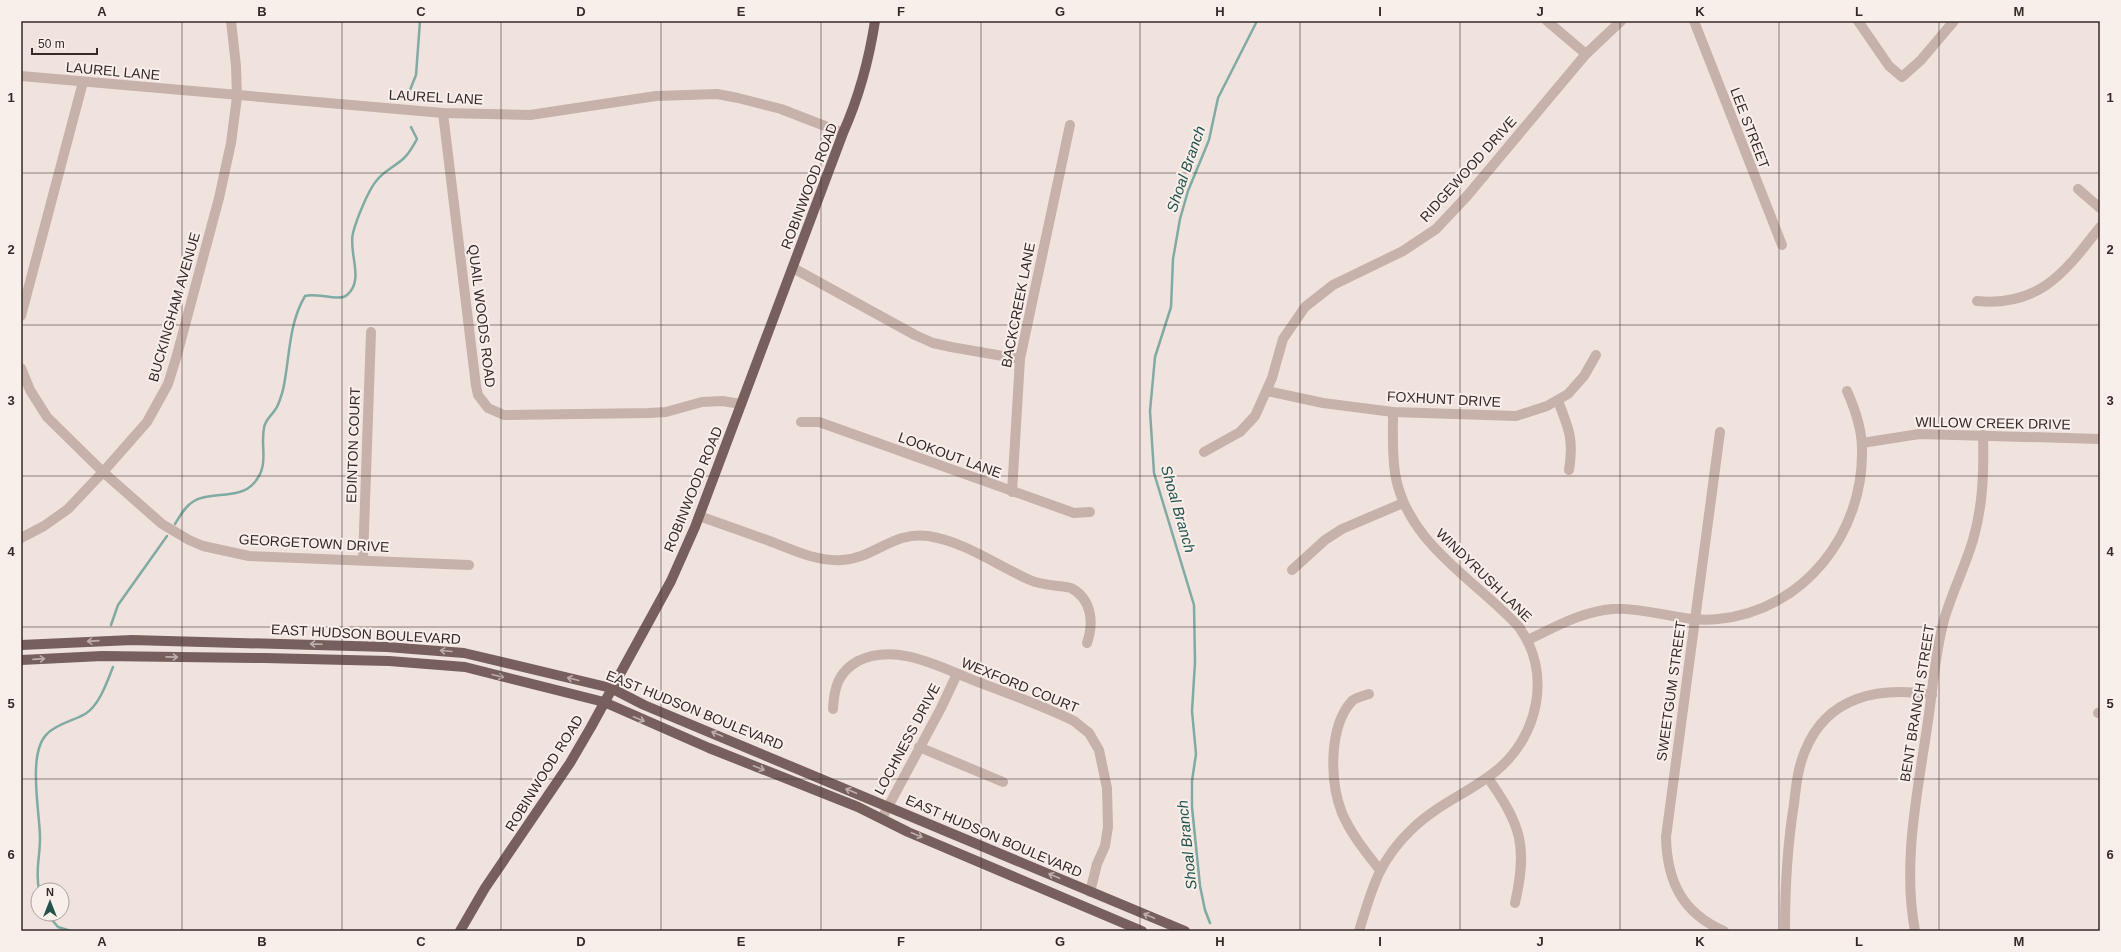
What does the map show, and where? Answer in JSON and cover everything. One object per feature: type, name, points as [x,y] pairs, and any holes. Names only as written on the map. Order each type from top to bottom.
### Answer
[{"type":"main road","name":"ROBINWOOD ROAD","points":[[460,931],[485,888],[570,763],[670,581],[699,516],[843,133],[857,101],[865,72],[875,21]]},
{"type":"main road","name":"EAST HUDSON BOULEVARD","points":[[21,645],[114,640],[386,646],[464,653],[611,688],[644,704],[1185,931]]},
{"type":"main road","name":"EAST HUDSON BOULEVARD","points":[[21,660],[102,656],[389,661],[465,667],[604,702],[635,717],[882,818],[908,832],[1142,931]]},
{"type":"main road","points":[[1080,905],[1090,892]]},
{"type":"street","name":"BUCKINGHAM AVENUE","points":[[21,538],[44,526],[68,509],[103,472],[147,422],[162,397],[174,368],[219,198],[231,143],[237,97],[232,21]]},
{"type":"street","points":[[1547,21],[1586,54]]},
{"type":"street","name":"RIDGEWOOD DRIVE","points":[[1204,452],[1231,438],[1248,425],[1260,406],[1267,391],[1283,339],[1305,307],[1333,285],[1403,251],[1436,228],[1467,196],[1586,54],[1621,21]]},
{"type":"street","name":"LEE STREET","points":[[1694,21],[1782,245]]},
{"type":"street","points":[[1858,21],[1889,66],[1902,77],[1921,60],[1954,21]]},
{"type":"street","name":"LAUREL LANE","points":[[21,76],[237,97],[443,113],[530,115],[656,96],[717,94],[781,109],[843,133]]},
{"type":"street","points":[[21,316],[83,82]]},
{"type":"street","name":"QUAIL WOODS ROAD","points":[[443,113],[476,386],[478,395],[488,408],[504,415],[581,415],[666,412],[702,402],[722,401],[741,404]]},
{"type":"street","name":"BACKCREEK LANE","points":[[1012,492],[1020,359],[1070,125]]},
{"type":"street","points":[[2078,189],[2100,208]]},
{"type":"street","points":[[1977,302],[2005,302],[2026,297],[2042,290],[2064,271],[2100,227]]},
{"type":"street","points":[[793,268],[915,335],[933,343],[1020,359]]},
{"type":"street","name":"EDINTON COURT","points":[[363,559],[371,332]]},
{"type":"street","name":"FOXHUNT DRIVE","points":[[1267,391],[1323,403],[1393,412],[1506,416],[1526,413],[1558,401],[1568,394],[1584,376],[1596,355]]},
{"type":"street","name":"GEORGETOWN DRIVE","points":[[21,368],[30,390],[47,417],[103,472],[162,524],[189,540],[203,546],[249,556],[363,559],[469,565]]},
{"type":"street","points":[[1528,640],[1578,617],[1613,609],[1695,620],[1719,619],[1763,607],[1799,588],[1820,567],[1833,550],[1850,521],[1858,494],[1862,471],[1862,443],[1855,411],[1847,391]]},
{"type":"street","points":[[1558,401],[1570,431],[1572,449],[1569,470]]},
{"type":"street","name":"WINDYRUSH LANE","points":[[1359,931],[1379,869],[1410,830],[1443,804],[1488,778],[1515,753],[1533,719],[1537,703],[1538,682],[1528,640],[1510,617],[1430,543],[1411,518],[1403,503],[1395,473],[1393,412]]},
{"type":"street","name":"LOOKOUT LANE","points":[[801,422],[819,422],[1074,513],[1090,512]]},
{"type":"street","name":"SWEETGUM STREET","points":[[1720,432],[1668,814],[1666,849],[1670,873],[1683,900],[1703,919],[1724,931]]},
{"type":"street","name":"WILLOW CREEK DRIVE","points":[[1862,443],[1919,434],[2100,439]]},
{"type":"street","name":"BENT BRANCH STREET","points":[[1915,931],[1910,904],[1909,874],[1938,645],[1944,621],[1973,541],[1979,513],[1984,472],[1983,435]]},
{"type":"street","points":[[1292,570],[1325,540],[1342,529],[1403,503]]},
{"type":"street","points":[[699,516],[808,555],[827,560],[854,559],[874,552],[891,541],[907,535],[929,536],[947,541],[990,558],[1031,580],[1072,588],[1077,591],[1085,599],[1091,617],[1090,634],[1087,643]]},
{"type":"street","name":"WEXFORD COURT","points":[[833,709],[834,689],[840,676],[851,665],[875,655],[884,654],[907,656],[1057,712],[1074,720],[1089,733],[1099,750],[1104,769],[1108,808],[1105,846],[1097,864],[1090,892]]},
{"type":"street","name":"LOCHNESS DRIVE","points":[[882,818],[887,806],[941,708],[957,674]]},
{"type":"street","points":[[1786,931],[1786,868],[1792,815],[1801,762],[1815,732],[1844,705],[1866,695],[1892,691],[1932,695]]},
{"type":"street","points":[[1369,694],[1356,698],[1351,702],[1342,720],[1335,740],[1333,774],[1336,793],[1350,830],[1379,869]]},
{"type":"street","points":[[919,747],[1003,782]]},
{"type":"street","points":[[1488,778],[1509,809],[1520,839],[1523,859],[1515,903]]},
{"type":"waterway","points":[[410,90],[416,75],[420,21]]},
{"type":"waterway","name":"Shoal Branch","points":[[1210,923],[1205,910],[1200,886],[1192,807],[1192,781],[1196,754],[1192,711],[1195,662],[1194,605],[1154,473],[1150,411],[1155,357],[1171,307],[1173,259],[1180,219],[1188,191],[1209,140],[1218,98],[1257,21]]},
{"type":"waterway","points":[[175,524],[185,508],[194,501],[209,496],[241,492],[254,483],[259,476],[262,469],[264,456],[263,435],[265,425],[278,406],[283,390],[292,330],[299,307],[305,296],[315,295],[339,298],[347,295],[352,289],[355,282],[352,241],[357,221],[366,198],[377,180],[405,157],[417,139],[411,127]]},
{"type":"waterway","points":[[111,625],[118,605],[167,536]]},
{"type":"waterway","points":[[38,882],[40,838],[36,769],[37,755],[41,743],[47,734],[55,728],[85,714],[90,710],[102,693],[113,667]]},
{"type":"waterway","points":[[54,922],[58,927],[71,931]]}]
